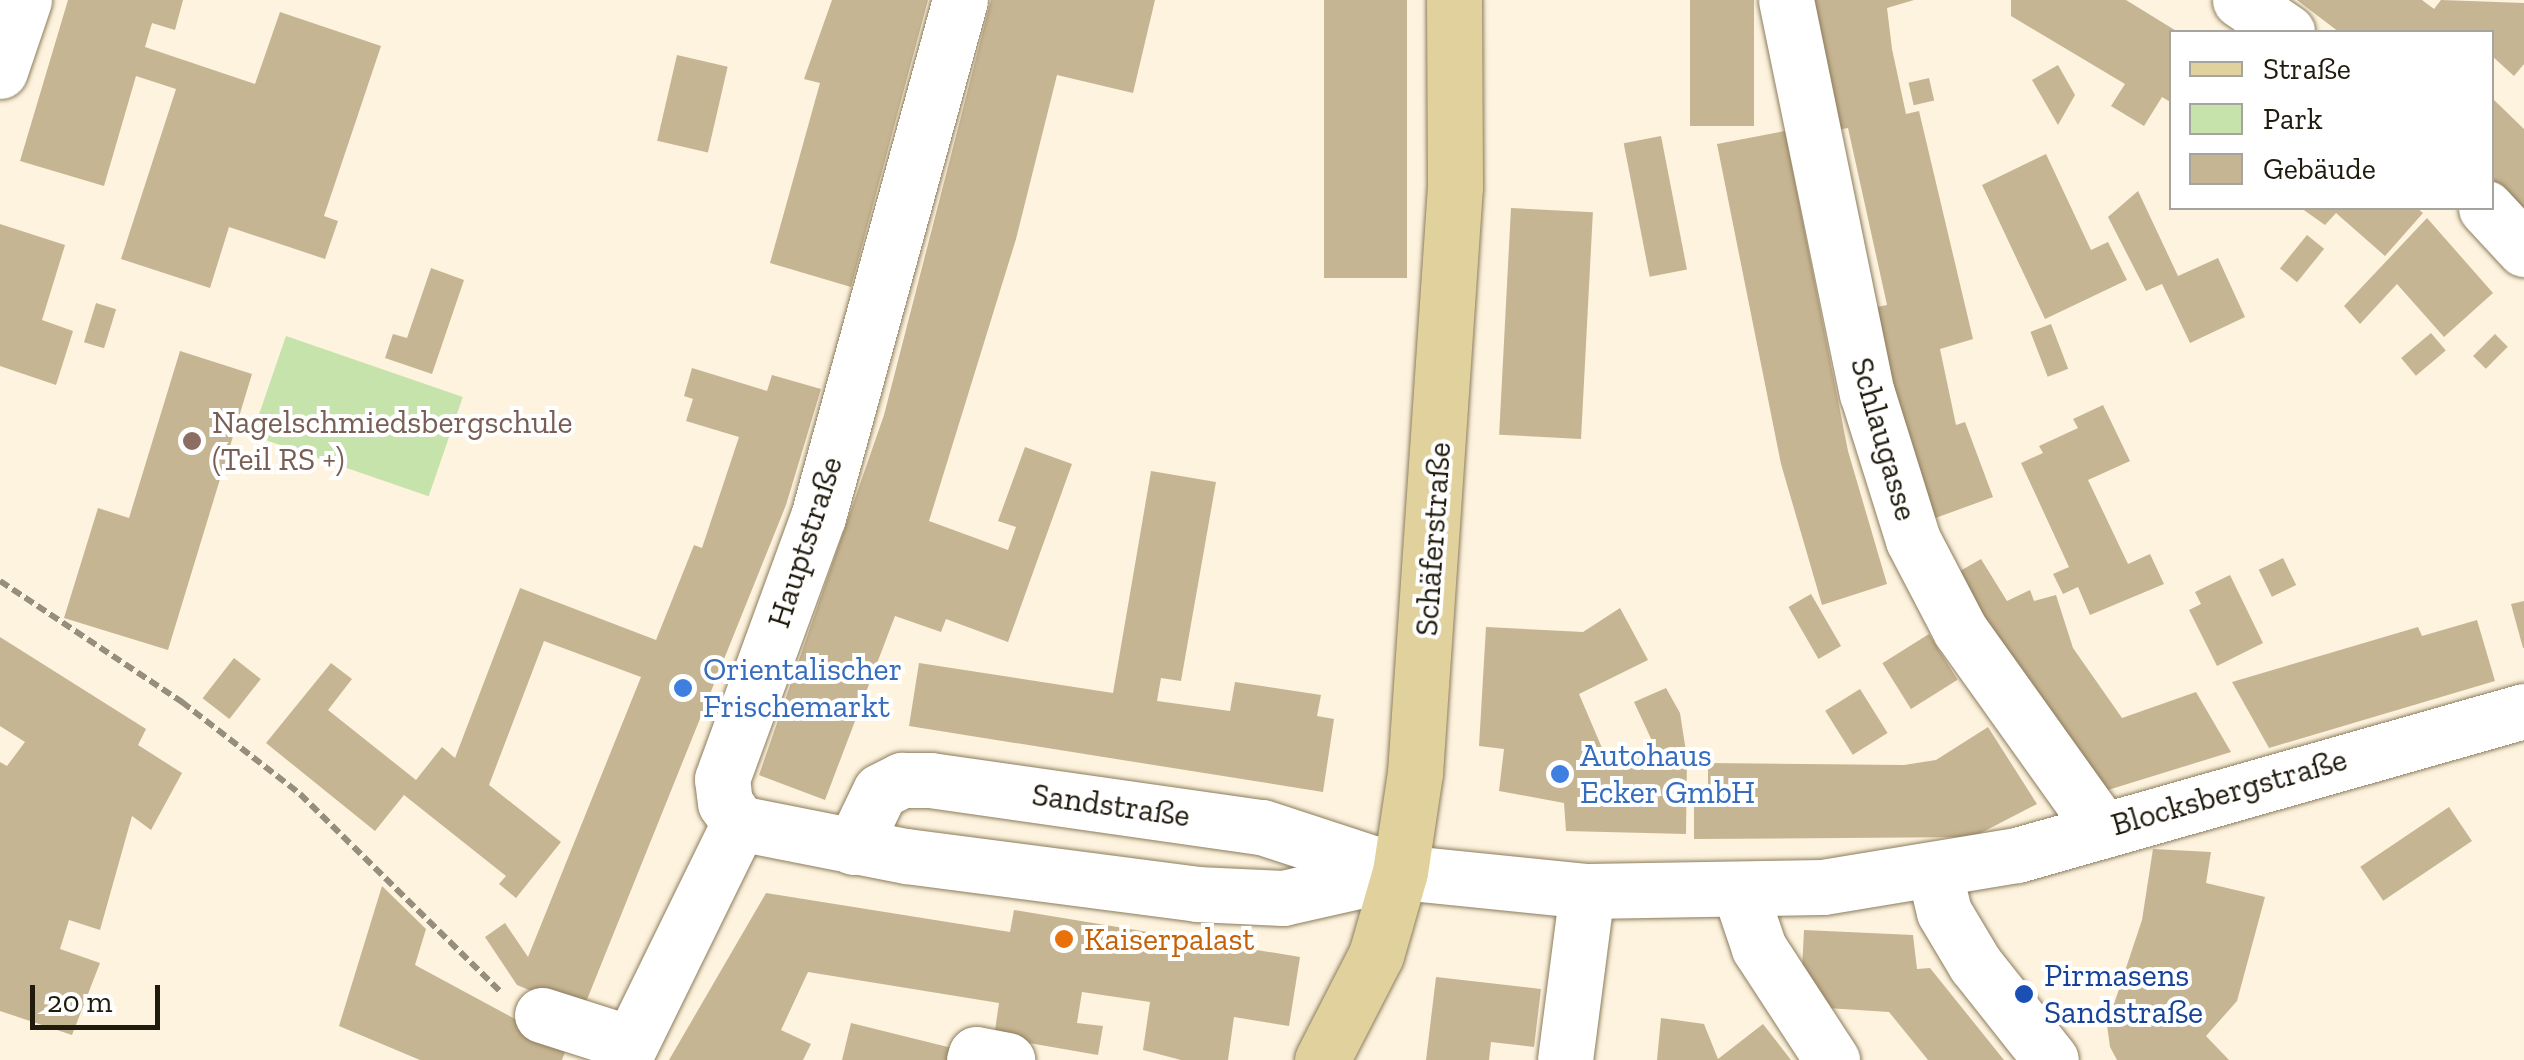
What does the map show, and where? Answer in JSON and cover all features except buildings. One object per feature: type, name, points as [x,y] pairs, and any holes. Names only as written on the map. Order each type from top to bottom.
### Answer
[{"type":"main road","name":"Schäferstraße","points":[[1322,1060],[1367,978],[1400,872],[1436,522],[1455,187],[1454,0]]},
{"type":"street","points":[[0,71],[24,0]]},
{"type":"street","name":"Hauptstraße","points":[[740,823],[725,803],[722,779],[818,517],[960,0]]},
{"type":"street","name":"Schlaugasse","points":[[1786,0],[1867,394],[1913,540],[1960,630],[2102,829]]},
{"type":"street","points":[[2240,0],[2284,30]]},
{"type":"street","points":[[2488,210],[2524,249]]},
{"type":"street","name":"Blocksbergstraße","points":[[1934,872],[2524,711]]},
{"type":"street","name":"Sandstraße","points":[[853,848],[880,791],[902,780],[930,780],[1262,827],[1400,872],[1587,892],[1740,892],[1934,872]]},
{"type":"street","points":[[542,1016],[626,1051],[740,823]]},
{"type":"street","name":"Sandstraße","points":[[740,823],[853,848],[1231,896],[1283,898],[1400,872]]},
{"type":"street","points":[[1934,872],[1944,912],[1975,964],[2051,1060]]},
{"type":"street","points":[[1565,1060],[1587,892]]},
{"type":"street","points":[[1740,892],[1759,948],[1832,1060]]},
{"type":"street","points":[[974,1060],[976,1054],[1008,1060]]},
{"type":"path","points":[[0,581],[256,758],[517,1007],[542,1016]]},
{"type":"green space","points":[[286,336],[463,397],[429,496],[252,435]]},
{"type":"place","name":"Nagelschmiedsbergschule (Teil RS +)","points":[[192,441]]},
{"type":"place","name":"Orientalischer Frischemarkt","points":[[683,688]]},
{"type":"place","name":"Autohaus Ecker GmbH","points":[[1560,774]]},
{"type":"place","name":"Kaiserpalast","points":[[1064,939]]},
{"type":"place","name":"Pirmasens Sandstraße","points":[[2024,994]]}]
